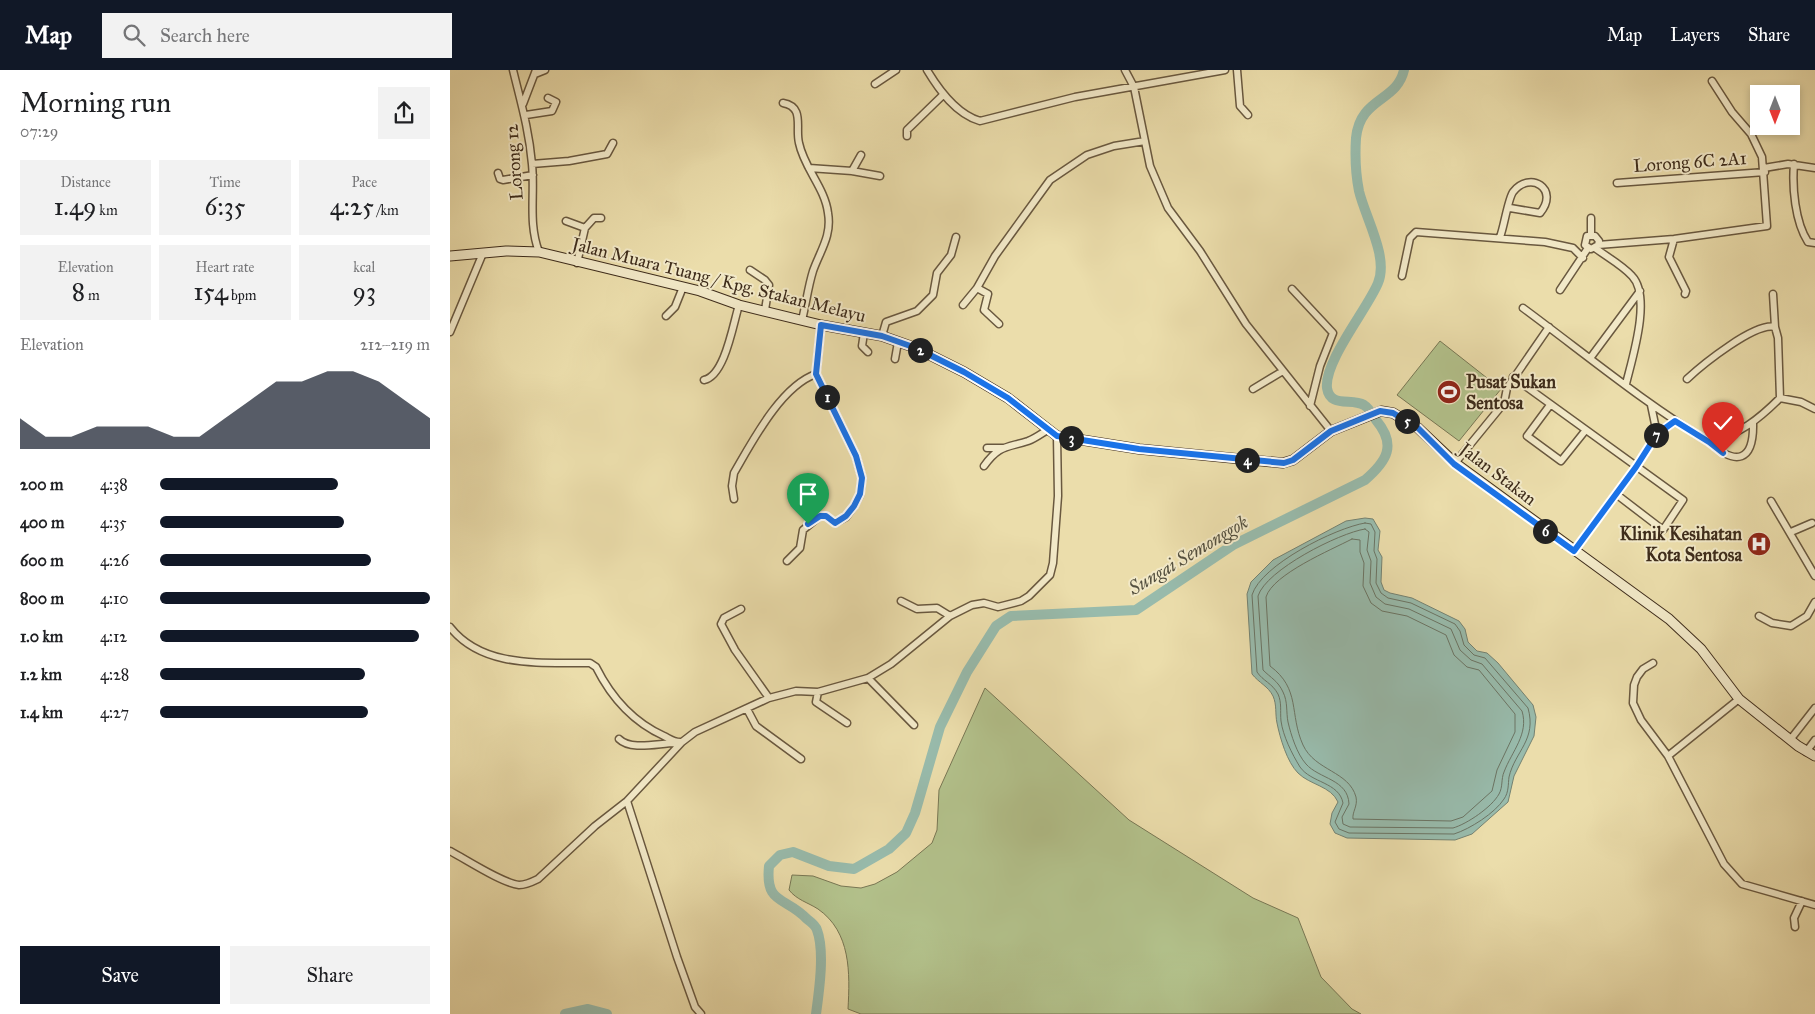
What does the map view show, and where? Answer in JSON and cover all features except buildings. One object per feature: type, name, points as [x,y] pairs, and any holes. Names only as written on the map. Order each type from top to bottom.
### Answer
[{"type":"main road","name":"Jalan Muara Tuang / Kpg. Stakan Melayu","points":[[450,256],[483,253],[539,252],[578,263],[700,291],[739,305],[821,325],[882,336],[964,372],[1008,398],[1057,436]]},
{"type":"main road","name":"Jalan Stakan","points":[[1331,431],[1380,411],[1393,413],[1418,428],[1454,464],[1684,631],[1739,699],[1790,740],[1815,756]]},
{"type":"main road","points":[[1057,436],[1139,449],[1284,463],[1293,460],[1331,431]]},
{"type":"street","name":"Lorong 12","points":[[513,70],[526,116],[532,164],[532,230],[539,252]]},
{"type":"street","points":[[523,104],[536,72],[545,70]]},
{"type":"street","points":[[875,84],[896,70]]},
{"type":"street","points":[[927,70],[943,95],[971,118],[980,122],[1075,97],[1225,70]]},
{"type":"street","points":[[1125,70],[1134,87],[1150,166],[1168,208],[1200,252],[1246,324],[1331,431]]},
{"type":"street","points":[[1237,70],[1240,106],[1248,115]]},
{"type":"street","points":[[1594,247],[1761,229],[1768,225],[1762,157],[1751,134],[1732,112],[1712,82]]},
{"type":"street","points":[[907,136],[907,130],[943,95]]},
{"type":"street","points":[[526,116],[552,111],[556,102],[548,98]]},
{"type":"street","points":[[783,103],[795,108],[798,113],[798,142],[828,213],[826,243],[813,271],[802,320]]},
{"type":"street","points":[[963,305],[977,288],[994,256],[1050,180],[1087,155],[1114,146],[1145,142]]},
{"type":"street","points":[[532,164],[569,161],[606,154],[613,143]]},
{"type":"street","points":[[852,171],[861,155]]},
{"type":"street","points":[[1794,164],[1793,180],[1803,230],[1808,242],[1815,243]]},
{"type":"street","name":"Lorong 6C 2A1","points":[[1617,183],[1764,170],[1794,164],[1815,168]]},
{"type":"street","points":[[809,168],[852,171],[880,176]]},
{"type":"street","points":[[498,173],[502,180],[532,175]]},
{"type":"street","points":[[1500,237],[1510,208],[1510,198],[1514,190],[1522,185],[1531,183],[1542,184],[1546,189],[1547,194],[1540,213],[1510,208]]},
{"type":"street","points":[[578,263],[585,228],[594,218],[601,218]]},
{"type":"street","points":[[1591,218],[1591,235]]},
{"type":"street","points":[[566,221],[585,228]]},
{"type":"street","points":[[1402,276],[1410,238],[1416,232],[1500,237],[1573,248],[1583,258]]},
{"type":"street","points":[[1591,235],[1585,240],[1632,276],[1640,290],[1638,333],[1626,384]]},
{"type":"street","points":[[1560,290],[1583,258],[1594,247],[1598,238],[1591,235]]},
{"type":"street","points":[[882,336],[886,322],[917,312],[933,295],[937,272],[951,255],[956,237]]},
{"type":"street","points":[[1674,239],[1669,257],[1686,291],[1685,294]]},
{"type":"street","points":[[450,332],[483,253]]},
{"type":"street","points":[[750,270],[759,274],[769,285],[765,310]]},
{"type":"street","points":[[666,316],[675,308],[683,287]]},
{"type":"street","points":[[977,288],[988,294],[984,310],[999,324]]},
{"type":"street","points":[[1292,289],[1333,333],[1320,366],[1310,406]]},
{"type":"street","points":[[1591,357],[1640,290]]},
{"type":"street","points":[[1773,294],[1775,327],[1778,338],[1780,398]]},
{"type":"street","points":[[704,380],[714,374],[724,356],[739,305]]},
{"type":"street","points":[[1523,308],[1591,357],[1651,405],[1665,412],[1675,421],[1723,453],[1739,458],[1751,444],[1752,423]]},
{"type":"street","points":[[787,561],[800,548],[803,530],[808,524],[820,516],[826,516],[835,523],[840,521],[854,506],[860,494],[862,478],[856,456],[816,374],[821,325]]},
{"type":"street","points":[[1454,464],[1504,403],[1507,388],[1549,327]]},
{"type":"street","points":[[1687,379],[1708,361],[1748,335],[1765,327],[1775,327]]},
{"type":"street","points":[[864,333],[862,346],[868,352]]},
{"type":"street","points":[[896,359],[898,342]]},
{"type":"street","points":[[1253,389],[1283,371]]},
{"type":"street","points":[[734,499],[732,486],[734,473],[776,408],[799,383],[816,374]]},
{"type":"street","points":[[1513,378],[1683,500],[1663,530],[1616,494]]},
{"type":"street","points":[[1780,398],[1800,402],[1815,409]]},
{"type":"street","points":[[1709,442],[1728,436],[1752,423],[1780,398]]},
{"type":"street","points":[[1550,405],[1527,436],[1561,461],[1585,431]]},
{"type":"street","points":[[1651,405],[1657,434]]},
{"type":"street","points":[[1574,551],[1636,467],[1657,434],[1675,421]]},
{"type":"street","points":[[984,466],[992,456],[1004,448],[1030,440],[1049,429]]},
{"type":"street","points":[[450,851],[508,881],[519,885],[529,884],[538,879],[596,826],[627,801],[679,742],[712,723],[769,698],[796,691],[818,692],[868,678],[890,664],[950,616],[972,604],[998,607],[1021,601],[1029,596],[1050,575],[1057,540],[1057,436]]},
{"type":"street","points":[[987,448],[1004,448]]},
{"type":"street","points":[[1771,501],[1791,532],[1815,576]]},
{"type":"street","points":[[1791,532],[1812,523]]},
{"type":"street","points":[[901,601],[917,609],[937,608],[950,616]]},
{"type":"street","points":[[1759,616],[1772,623],[1791,626],[1807,616],[1815,602]]},
{"type":"street","points":[[741,609],[724,618],[721,624],[735,650],[769,698]]},
{"type":"street","points":[[450,627],[465,643],[484,653],[507,660],[590,663],[596,668],[630,716],[679,742]]},
{"type":"street","points":[[1653,663],[1643,669],[1637,677],[1634,685],[1633,703],[1641,720],[1668,756],[1714,847],[1738,882],[1815,905]]},
{"type":"street","points":[[868,678],[914,725]]},
{"type":"street","points":[[818,692],[816,702],[847,723]]},
{"type":"street","points":[[1668,756],[1739,699]]},
{"type":"street","points":[[1790,740],[1815,708]]},
{"type":"street","points":[[747,709],[756,726],[801,759]]},
{"type":"street","points":[[619,739],[624,744],[632,746],[679,742]]},
{"type":"street","points":[[1806,752],[1815,740]]},
{"type":"street","points":[[627,801],[694,1007],[701,1014]]},
{"type":"street","points":[[1795,927],[1794,918],[1802,901]]},
{"type":"green space","name":"Pusat Sukan Sentosa","points":[[1440,341],[1501,389],[1459,441],[1397,395]]},
{"type":"green space","points":[[985,688],[1129,820],[1253,898],[1298,918],[1321,977],[1352,1009],[1361,1014],[861,1014],[848,1009],[849,981],[843,941],[829,918],[818,909],[799,899],[789,890],[792,875],[813,876],[841,886],[861,888],[875,884],[897,872],[932,843],[937,830],[939,790]]},
{"type":"water","points":[[1365,518],[1373,519],[1380,531],[1378,550],[1382,557],[1381,582],[1384,590],[1412,598],[1459,621],[1465,629],[1468,642],[1477,651],[1487,653],[1498,663],[1533,705],[1536,717],[1534,736],[1514,776],[1508,802],[1472,834],[1455,840],[1347,838],[1335,833],[1330,824],[1332,813],[1338,802],[1330,792],[1303,777],[1294,768],[1287,756],[1280,736],[1273,696],[1252,674],[1247,594],[1251,582],[1273,560],[1346,521]]},
{"type":"waterway","name":"Sungai Semonggok","points":[[816,1014],[821,960],[817,930],[799,912],[773,894],[770,888],[769,866],[780,855],[793,852],[829,866],[854,869],[889,849],[906,833],[915,813],[940,727],[967,672],[996,626],[1011,616],[1136,610],[1233,545],[1365,480],[1384,459],[1388,445],[1386,437],[1369,410],[1359,403],[1332,398],[1327,388],[1332,364],[1373,294],[1381,273],[1381,261],[1375,237],[1358,185],[1356,138],[1359,125],[1371,107],[1394,88],[1404,70]]},
{"type":"waterway","name":"Sungai Semonggok","points":[[565,1014],[588,1009],[607,1014]]},
{"type":"place","name":"Pusat Sukan Sentosa","points":[[1449,392]]},
{"type":"place","name":"Klinik Kesihatan Kota Sentosa","points":[[1759,544]]},
{"type":"route","points":[[808,524],[820,516],[833,519],[835,523],[846,516],[860,494],[862,478],[856,456],[816,374],[821,325],[882,336],[916,348],[964,372],[1008,398],[1057,436],[1139,449],[1284,463],[1304,453],[1331,431],[1380,411],[1393,413],[1418,428],[1454,464],[1574,551],[1636,467],[1657,434],[1670,423],[1675,421],[1723,453]]}]
